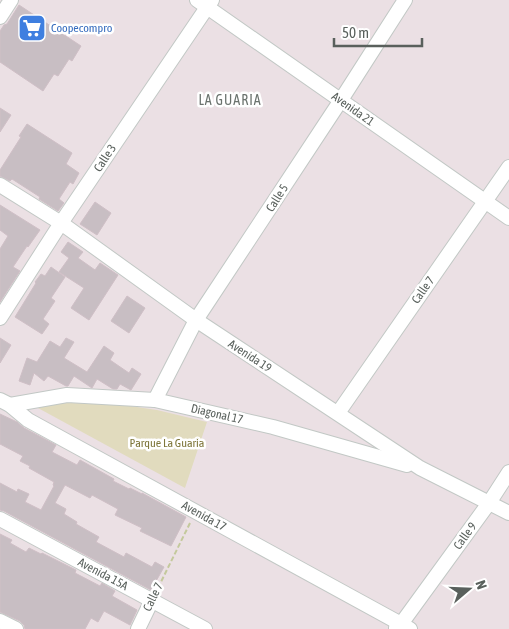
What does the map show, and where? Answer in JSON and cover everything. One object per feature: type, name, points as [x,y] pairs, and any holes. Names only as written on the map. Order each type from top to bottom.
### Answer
[{"type":"street","points":[[0,17],[11,0]]},
{"type":"street","name":"Calle 5","points":[[156,400],[196,320],[405,0]]},
{"type":"street","name":"Avenida 21","points":[[205,2],[509,218]]},
{"type":"street","name":"Calle 3","points":[[0,318],[205,2]]},
{"type":"street","name":"Calle 7","points":[[338,413],[509,167]]},
{"type":"street","name":"Avenida 19","points":[[0,185],[61,223],[196,320],[420,468],[509,513]]},
{"type":"street","name":"Diagonal 17","points":[[5,403],[68,396],[156,400],[273,428],[420,468]]},
{"type":"street","name":"Avenida 17","points":[[5,403],[28,420],[402,628]]},
{"type":"street","name":"Calle 9","points":[[402,628],[509,472]]},
{"type":"street","name":"Avenida 15A","points":[[0,519],[205,629]]},
{"type":"street","name":"Calle 7","points":[[138,629],[152,600]]},
{"type":"street","points":[[0,621],[16,629]]},
{"type":"path","name":"Calle 7","points":[[152,600],[195,512]]},
{"type":"green space","name":"Parque La Guaria","points":[[43,404],[116,404],[157,410],[207,422],[185,488],[38,408]]},
{"type":"building","points":[[19,5],[81,46],[72,61],[69,59],[58,76],[54,74],[43,91],[0,62],[0,31],[7,24]]},
{"type":"building","points":[[0,108],[11,115],[0,132]]},
{"type":"building","points":[[27,124],[72,153],[66,164],[79,173],[73,184],[70,182],[59,199],[64,203],[58,211],[12,179],[10,181],[0,176],[0,170]]},
{"type":"building","points":[[95,202],[111,213],[97,235],[80,224]]},
{"type":"building","points":[[0,205],[40,230],[13,267],[20,271],[0,302],[0,249],[8,236],[0,230]]},
{"type":"building","points":[[68,242],[83,252],[78,258],[95,270],[100,263],[118,275],[89,320],[71,308],[84,288],[59,272],[69,258],[61,252]]},
{"type":"building","points":[[51,267],[65,277],[51,298],[55,301],[43,319],[49,324],[42,334],[15,317],[35,282],[41,274],[45,276]]},
{"type":"building","points":[[127,296],[145,308],[129,333],[111,321]]},
{"type":"building","points":[[0,338],[11,345],[0,363]]},
{"type":"building","points":[[66,338],[74,342],[64,358],[87,372],[104,346],[114,353],[110,360],[129,373],[132,368],[141,374],[131,390],[120,384],[117,389],[113,389],[97,379],[92,388],[74,376],[68,386],[48,376],[44,381],[34,373],[30,385],[19,381],[27,358],[37,362],[50,341],[60,347]]},
{"type":"building","points":[[0,414],[56,445],[52,452],[77,465],[80,460],[114,479],[113,481],[142,493],[186,517],[171,546],[140,531],[142,528],[115,515],[118,509],[92,495],[90,498],[65,485],[55,503],[66,509],[64,514],[77,522],[76,524],[99,537],[96,542],[124,557],[126,553],[152,567],[155,562],[164,567],[151,590],[0,510],[0,483],[17,492],[18,489],[29,494],[25,502],[41,510],[54,486],[54,482],[20,461],[23,456],[0,444]]},
{"type":"building","points":[[0,534],[12,540],[10,543],[26,552],[29,548],[42,553],[76,570],[75,573],[100,586],[102,583],[115,591],[112,596],[137,610],[130,625],[104,611],[98,622],[91,618],[85,629],[25,629],[20,621],[0,612]]},
{"type":"place","name":"Coopecompro","points":[[32,28]]},
{"type":"district","name":"LA GUARIA","points":[[230,100]]}]
